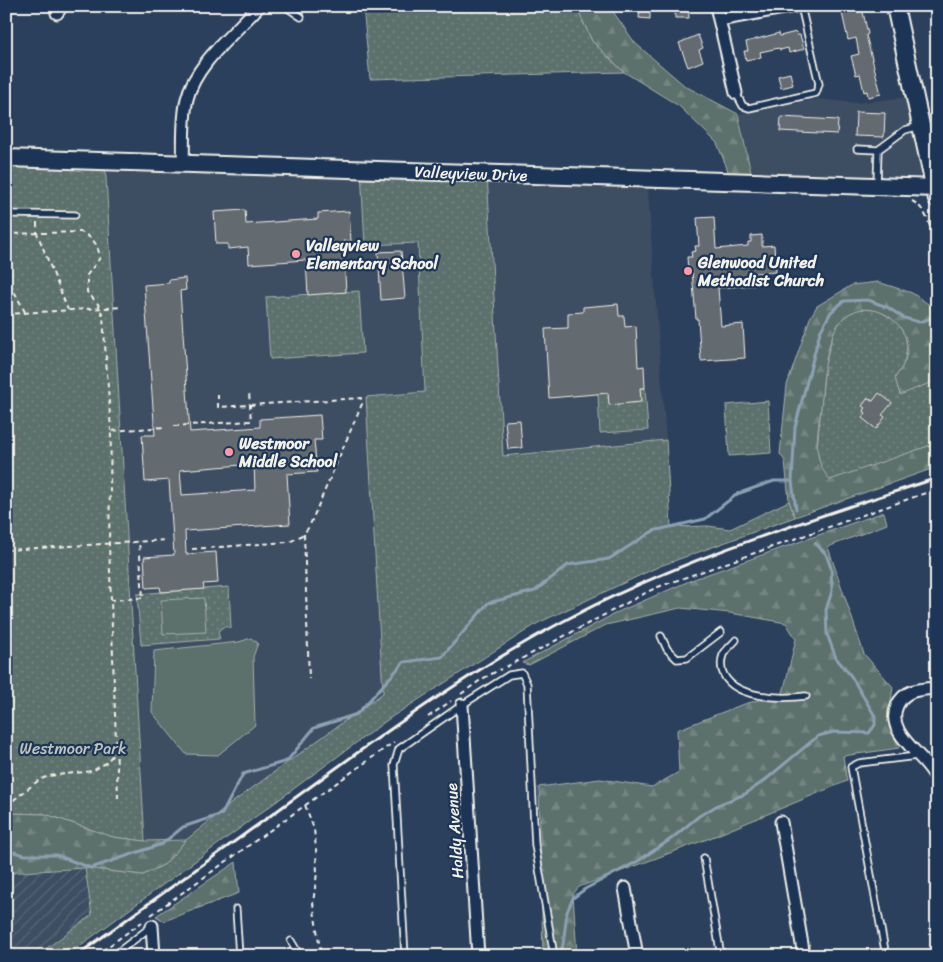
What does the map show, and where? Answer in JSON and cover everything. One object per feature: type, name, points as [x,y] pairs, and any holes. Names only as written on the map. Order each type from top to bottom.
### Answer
[{"type":"street","points":[[183,164],[184,113],[187,98],[198,72],[259,6]]},
{"type":"street","points":[[716,6],[736,93]]},
{"type":"street","points":[[719,20],[795,6]]},
{"type":"street","points":[[895,6],[936,191]]},
{"type":"street","name":"Valleyview Drive","points":[[6,158],[877,186],[936,191]]},
{"type":"street","points":[[937,688],[912,690],[903,697],[897,706],[895,720],[900,734],[920,755],[937,780]]},
{"type":"street","name":"Haldy Avenue","points":[[462,705],[478,956]]},
{"type":"street","points":[[781,822],[804,956]]},
{"type":"street","points":[[625,888],[637,956]]},
{"type":"street","points":[[152,926],[154,956]]},
{"type":"lane","points":[[285,6],[301,17]]},
{"type":"lane","points":[[736,93],[743,106],[749,108],[816,93],[819,84],[802,6]]},
{"type":"lane","points":[[857,149],[878,150],[905,130],[921,126]]},
{"type":"lane","points":[[877,186],[878,150]]},
{"type":"lane","points":[[6,212],[14,214],[75,215]]},
{"type":"lane","points":[[661,636],[667,649],[677,659],[687,658],[721,632]]},
{"type":"lane","points":[[736,640],[723,654],[721,664],[724,677],[738,690],[754,694],[794,698],[806,696]]},
{"type":"lane","points":[[405,956],[394,766],[400,749],[508,675],[522,673],[527,684],[535,845],[554,956]]},
{"type":"lane","points":[[886,956],[851,767],[859,762],[920,755]]},
{"type":"lane","points":[[704,858],[721,956]]},
{"type":"lane","points":[[236,909],[239,956]]},
{"type":"lane","points":[[112,956],[152,926]]},
{"type":"lane","points":[[291,941],[300,956]]},
{"type":"path","points":[[36,214],[37,233],[68,310]]},
{"type":"path","points":[[6,234],[81,232],[91,237],[97,244],[100,258],[88,276],[86,284],[88,292],[98,304],[103,316],[111,431],[110,600],[118,798]]},
{"type":"path","points":[[6,276],[26,313]]},
{"type":"path","points":[[6,314],[121,307]]},
{"type":"path","points":[[174,426],[251,421],[249,392]]},
{"type":"path","points":[[192,549],[288,542],[304,534],[309,527],[362,404],[361,398],[218,407],[218,394]]},
{"type":"path","points":[[111,431],[166,427]]},
{"type":"path","points":[[791,540],[937,489]]},
{"type":"path","points":[[304,534],[309,679]]},
{"type":"path","points":[[6,550],[166,540]]},
{"type":"path","points":[[110,600],[143,598],[139,541]]},
{"type":"path","points":[[6,806],[39,780],[60,773],[92,771],[106,763],[116,752]]},
{"type":"path","points":[[305,805],[314,828],[317,873],[314,903],[322,956]]},
{"type":"shaded area","points":[[915,96],[934,187],[753,182],[738,114],[817,99],[857,103]]},
{"type":"shaded area","points":[[105,161],[361,170],[418,243],[425,392],[366,397],[383,693],[233,802],[186,840],[145,841]]},
{"type":"shaded area","points":[[487,174],[647,178],[666,440],[503,456]]},
{"type":"shaded area","points":[[85,868],[92,915],[36,956],[6,956],[6,873]]},
{"type":"green space","points":[[363,6],[576,6],[592,41],[624,72],[370,79]]},
{"type":"green space","points":[[576,6],[609,6],[635,43],[685,86],[738,114],[753,182],[732,181],[717,143],[679,106],[624,72],[592,41]]},
{"type":"green space","name":"Westmoor Park","points":[[6,158],[105,161],[145,841],[113,837],[45,814],[6,813]]},
{"type":"green space","points":[[361,170],[487,174],[503,456],[666,440],[671,527],[708,526],[730,529],[789,501],[795,517],[660,566],[538,623],[390,718],[66,956],[36,956],[92,915],[85,868],[143,875],[165,864],[186,840],[233,802],[383,693],[366,397],[425,392],[418,243],[365,245]]},
{"type":"green space","points":[[878,282],[912,293],[937,310],[937,380],[900,395],[895,378],[903,365],[907,349],[904,335],[896,323],[885,314],[871,310],[857,310],[844,318],[834,332],[826,359],[817,445],[820,463],[830,480],[937,443],[937,467],[795,517],[789,501],[785,461],[780,454],[787,385],[810,318],[817,306],[852,285]]},
{"type":"green space","points":[[359,291],[363,353],[270,359],[266,297]]},
{"type":"green space","points":[[857,309],[877,310],[891,318],[904,330],[907,346],[904,364],[895,378],[900,394],[937,380],[937,443],[829,481],[821,469],[817,449],[825,364],[834,331],[844,317]]},
{"type":"green space","points":[[645,388],[648,430],[600,433],[598,394],[600,390]]},
{"type":"green space","points":[[768,401],[771,453],[729,456],[726,405]]},
{"type":"green space","points":[[884,512],[887,524],[828,547],[864,654],[893,687],[888,721],[899,748],[843,756],[847,781],[710,838],[579,887],[573,894],[577,956],[543,956],[539,787],[600,779],[652,787],[679,772],[677,730],[741,705],[783,693],[796,639],[786,623],[730,613],[680,608],[606,625],[529,665],[522,663],[620,611],[694,579]]},
{"type":"green space","points":[[229,587],[231,628],[225,627],[218,632],[220,639],[141,645],[137,594]]},
{"type":"green space","points":[[204,598],[206,632],[163,634],[161,600]]},
{"type":"green space","points":[[251,638],[258,643],[253,657],[255,725],[218,755],[186,754],[152,712],[154,651],[239,642]]},
{"type":"green space","points":[[6,813],[45,814],[113,837],[145,841],[186,840],[165,864],[143,875],[85,868],[6,873]]},
{"type":"green space","points":[[236,862],[239,893],[164,921],[156,916]]},
{"type":"building","points":[[675,6],[688,6],[689,18],[675,18]]},
{"type":"building","points":[[862,8],[868,34],[866,35],[881,94],[868,97],[867,91],[864,92],[860,74],[856,75],[851,56],[859,54],[856,38],[848,40],[842,13]]},
{"type":"building","points":[[640,9],[650,9],[650,19],[639,18]]},
{"type":"building","points":[[796,32],[797,35],[800,35],[804,49],[789,53],[788,48],[780,50],[779,48],[760,52],[761,57],[746,60],[744,51],[748,51],[746,42],[779,33],[780,36]]},
{"type":"building","points":[[698,35],[703,48],[699,50],[703,61],[688,67],[679,43]]},
{"type":"building","points":[[790,73],[793,85],[781,88],[778,76]]},
{"type":"building","points":[[856,112],[885,113],[884,137],[855,136]]},
{"type":"building","points":[[781,117],[838,120],[837,134],[780,131]]},
{"type":"building","name":"Valleyview Elementary School","points":[[245,210],[246,224],[318,219],[318,213],[349,211],[351,241],[343,241],[346,292],[308,295],[306,260],[249,264],[248,247],[228,249],[228,244],[216,244],[214,212]]},
{"type":"building","name":"Glenwood United Methodist Church","points":[[714,217],[716,249],[748,246],[748,242],[751,242],[751,236],[762,235],[762,246],[774,245],[776,272],[754,273],[755,285],[718,288],[721,326],[743,324],[745,358],[701,361],[692,271],[688,271],[687,257],[692,257],[691,252],[696,251],[695,246],[699,246],[697,218]]},
{"type":"building","points":[[401,251],[405,298],[381,300],[378,252]]},
{"type":"building","name":"Westmoor Middle School","points":[[185,278],[186,290],[180,291],[190,432],[260,427],[260,419],[320,415],[322,440],[314,440],[317,472],[287,474],[290,524],[185,531],[186,554],[216,552],[218,583],[203,584],[204,589],[161,592],[160,587],[146,588],[144,557],[174,555],[169,480],[145,482],[142,435],[155,435],[144,285],[169,283],[169,280]],"holes":[[[254,464],[255,490],[182,495],[180,470]]]},
{"type":"building","points":[[618,304],[619,316],[624,316],[625,327],[636,326],[638,367],[644,366],[645,388],[640,388],[641,402],[609,405],[608,393],[549,398],[545,329],[568,328],[568,313],[583,312],[583,307]]},
{"type":"building","points":[[879,393],[892,403],[882,415],[885,417],[876,429],[862,418],[866,413],[863,410],[865,408],[862,406],[868,398],[873,401]]},
{"type":"building","points":[[520,420],[522,448],[508,449],[505,421]]},
{"type":"waterway","points":[[796,509],[792,481],[795,427],[820,332],[831,312],[844,301],[868,300],[887,307],[904,318],[919,322],[937,316]]},
{"type":"waterway","points":[[6,850],[25,855],[56,855],[91,868],[162,844],[183,827],[222,814],[243,774],[287,761],[314,728],[357,714],[404,662],[442,657],[488,603],[535,591],[568,565],[609,559],[653,531],[705,519],[737,494],[774,481],[792,481]]},
{"type":"waterway","points":[[559,956],[563,945],[567,912],[573,898],[585,889],[638,861],[671,839],[699,816],[718,805],[745,794],[764,781],[818,736],[834,732],[869,733],[875,725],[875,716],[851,676],[836,658],[827,634],[826,610],[832,591],[831,568],[826,554],[815,543]]},
{"type":"railway","points":[[76,956],[401,722],[527,641],[605,600],[698,560],[793,525],[937,478]]},
{"type":"place","name":"Valleyview Elementary School","points":[[296,254]]},
{"type":"place","name":"Glenwood United Methodist Church","points":[[688,271]]},
{"type":"place","name":"Westmoor Middle School","points":[[229,452]]}]
